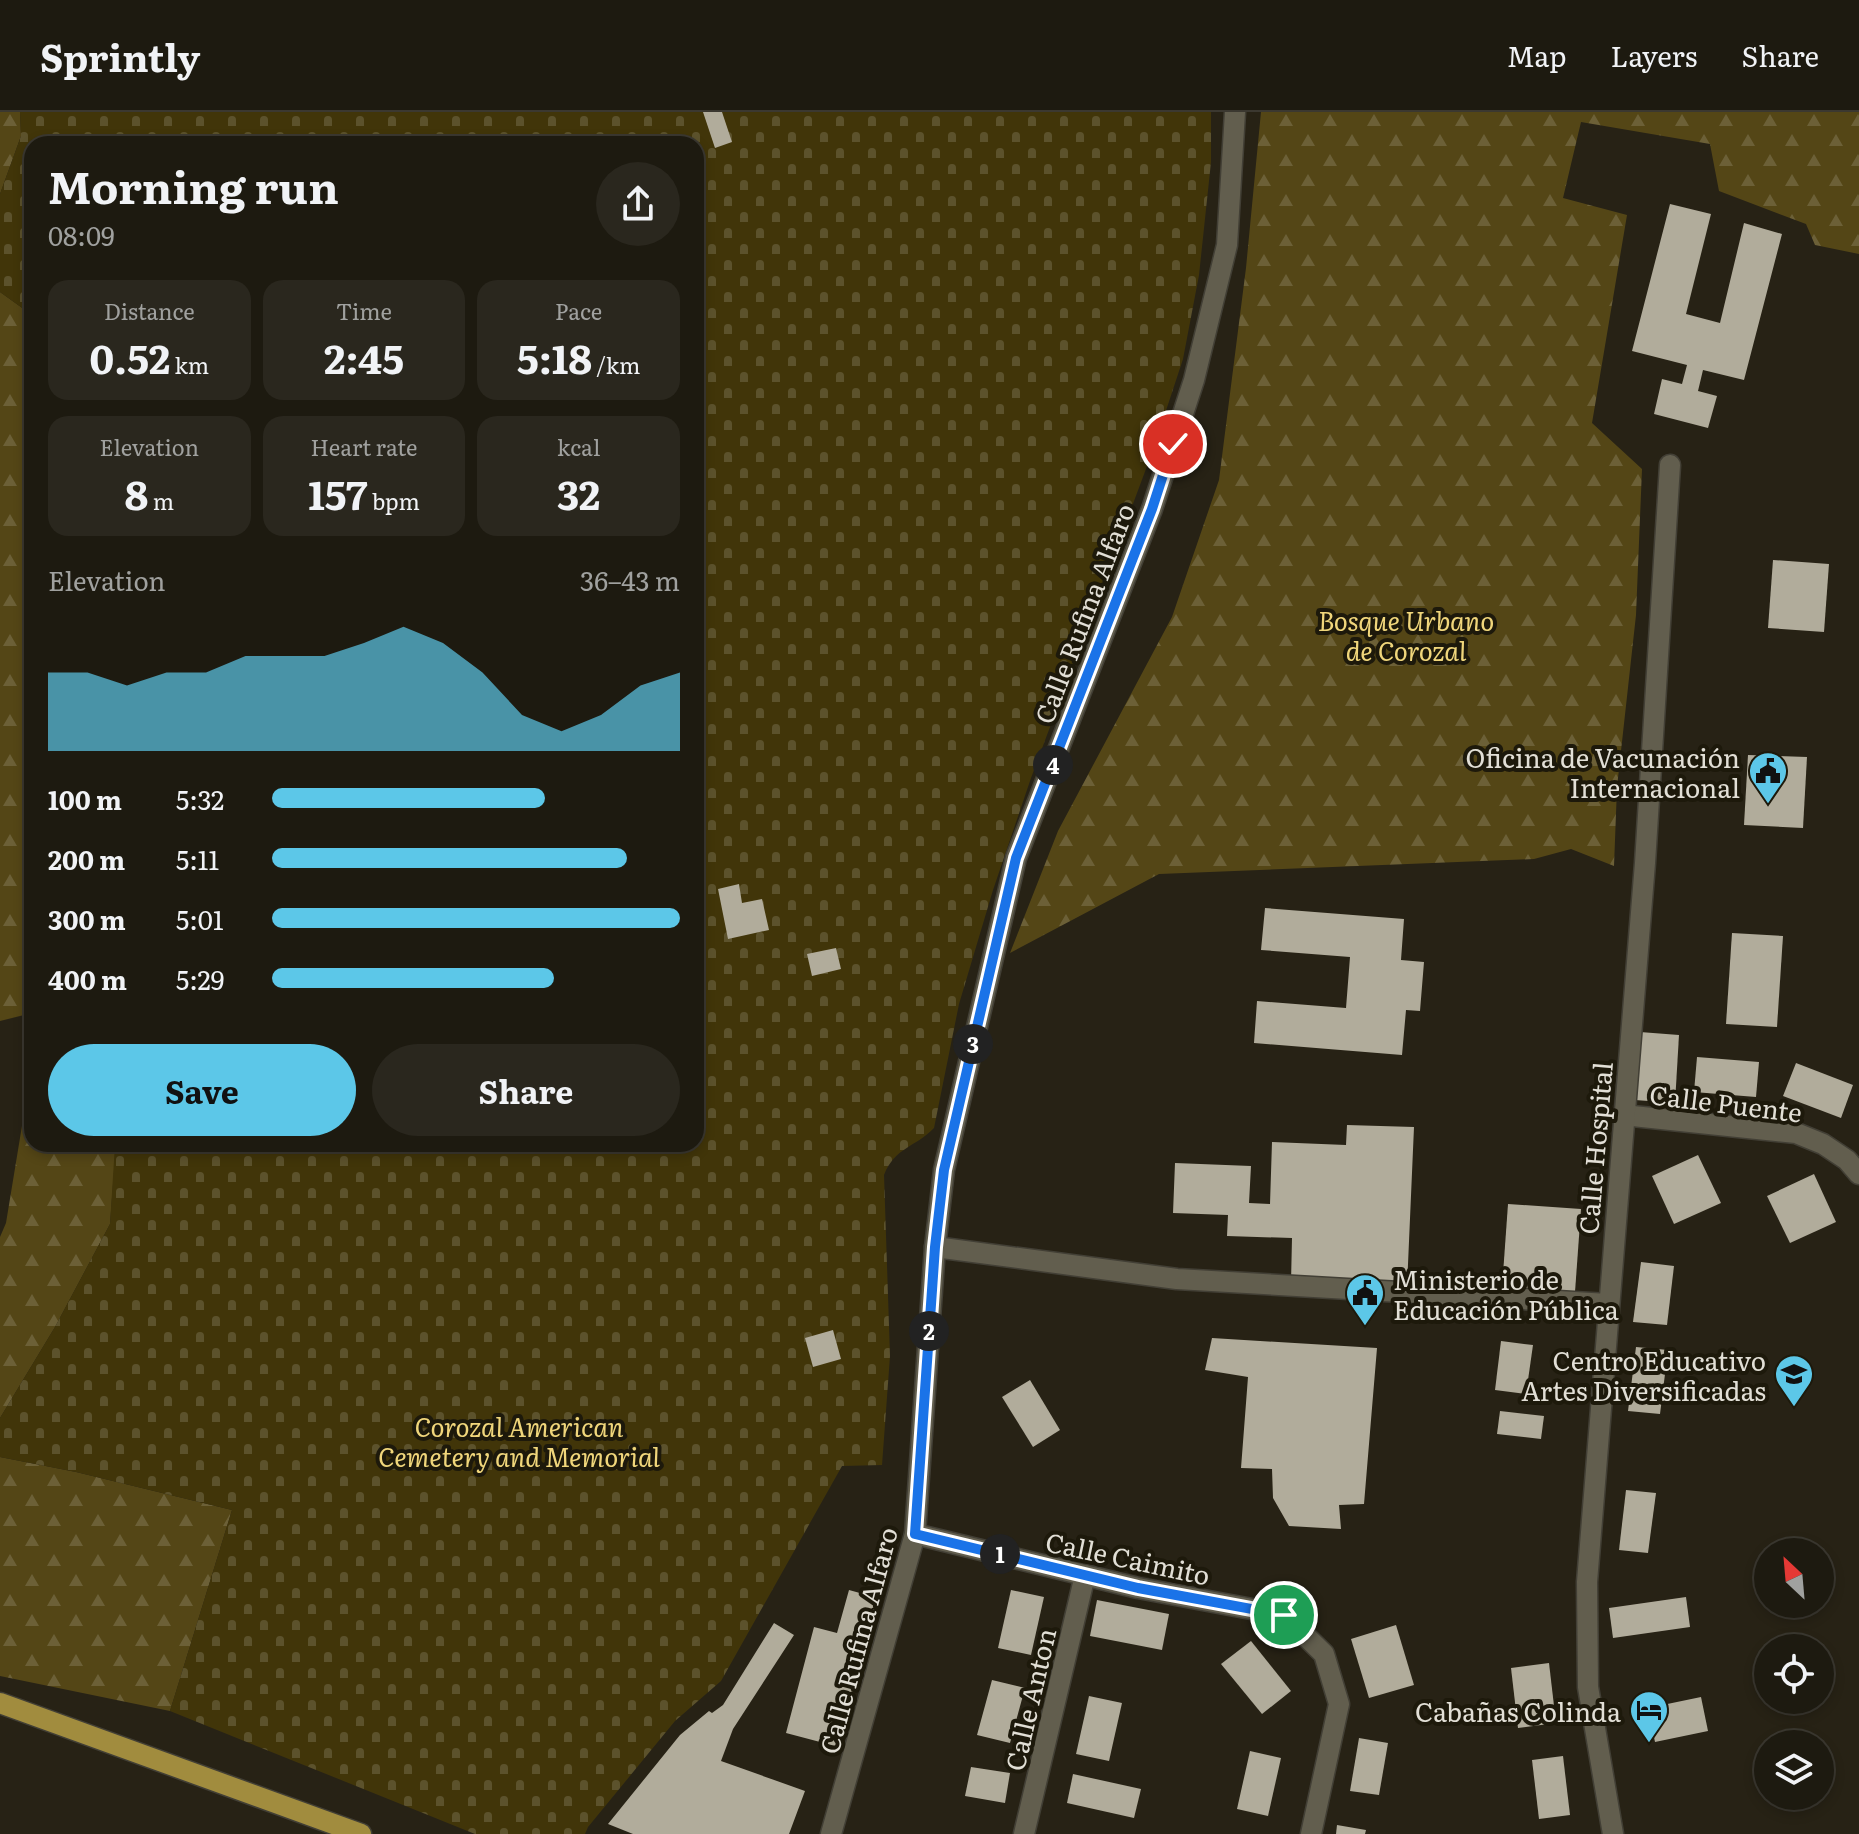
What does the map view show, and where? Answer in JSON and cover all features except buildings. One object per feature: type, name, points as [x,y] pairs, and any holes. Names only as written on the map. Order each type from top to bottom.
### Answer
[{"type":"main road","points":[[0,1703],[361,1834]]},
{"type":"street","name":"Calle Rufina Alfaro","points":[[831,1834],[915,1534],[935,1247],[944,1170],[1016,858],[1152,509],[1194,380],[1227,245],[1235,112]]},
{"type":"street","name":"Calle Hospital","points":[[1613,1834],[1588,1687],[1587,1582],[1645,863],[1670,465]]},
{"type":"street","name":"Calle Puente","points":[[1623,1115],[1796,1133],[1855,1161]]},
{"type":"street","points":[[935,1247],[1177,1279],[1608,1304]]},
{"type":"street","name":"Calle Caimito","points":[[915,1534],[1085,1575],[1284,1615],[1324,1654],[1339,1704],[1311,1834]]},
{"type":"street","name":"Calle Anton","points":[[1024,1834],[1085,1575]]},
{"type":"green space","points":[[0,112],[20,112],[21,136],[0,194]]},
{"type":"green space","name":"Corozal American Cemetery and Memorial","points":[[20,112],[1211,112],[1211,162],[1199,275],[1183,359],[1153,450],[1031,778],[993,890],[959,1004],[934,1128],[900,1153],[884,1175],[890,1356],[882,1465],[842,1466],[721,1681],[675,1721],[585,1834],[475,1834],[170,1711],[232,1510],[0,1457],[0,1418],[55,1327],[110,1224],[114,1152],[704,1152],[704,136],[24,136],[24,309],[0,292],[0,194],[21,136]]},
{"type":"green space","name":"Bosque Urbano de Corozal","points":[[1261,112],[1859,112],[1859,254],[1815,245],[1806,224],[1719,191],[1710,144],[1581,122],[1563,198],[1627,215],[1592,423],[1642,469],[1636,615],[1617,787],[1614,866],[1571,849],[1534,859],[1159,874],[1010,953],[1058,831],[1172,617],[1219,480],[1246,268]]},
{"type":"green space","points":[[0,292],[24,309],[24,1015],[0,1021]]},
{"type":"green space","points":[[24,1114],[24,1152],[115,1152],[110,1224],[55,1327],[0,1418],[0,1237],[6,1223]]},
{"type":"green space","points":[[0,1457],[232,1510],[170,1711],[0,1676]]},
{"type":"place","name":"Oficina de Vacunación Internacional","points":[[1768,805]]},
{"type":"place","name":"Ministerio de Educación Pública","points":[[1365,1327]]},
{"type":"place","name":"Centro Educativo Artes Diversificadas","points":[[1794,1408]]},
{"type":"place","name":"Cabañas Colinda","points":[[1649,1744]]},
{"type":"route","points":[[1173,444],[1152,509],[1016,858],[944,1170],[935,1247],[915,1534],[1138,1588],[1284,1615]]}]
